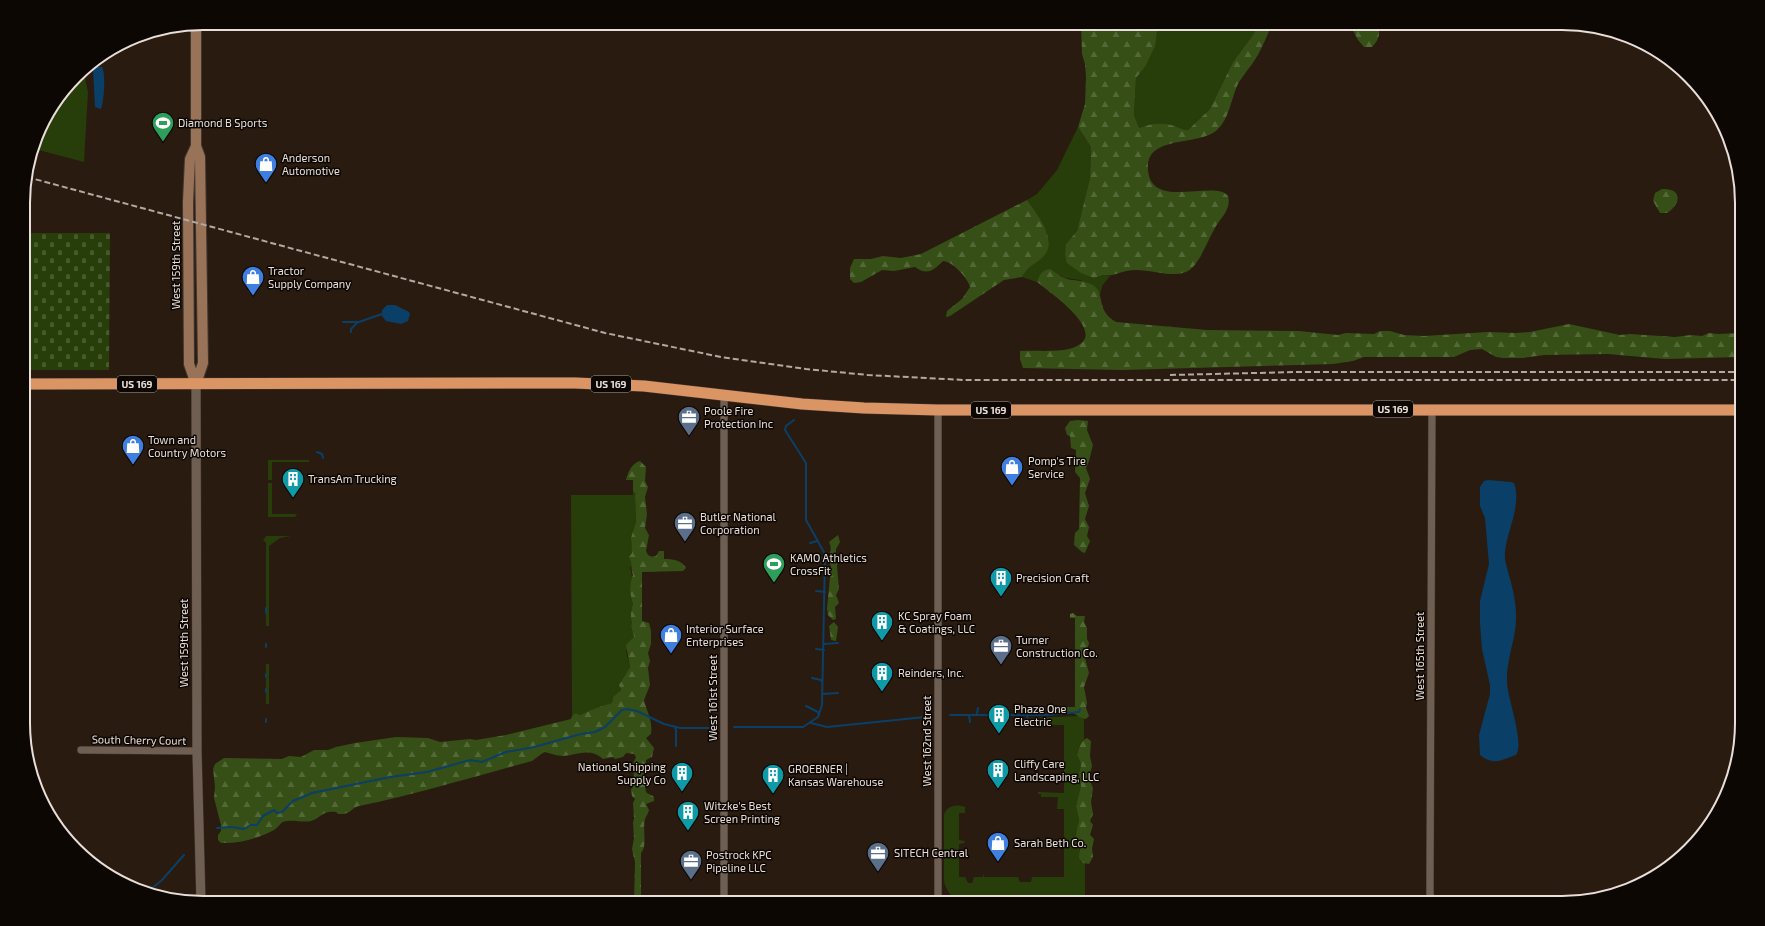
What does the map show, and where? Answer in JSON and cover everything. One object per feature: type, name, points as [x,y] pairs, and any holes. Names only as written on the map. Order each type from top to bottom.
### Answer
[{"type":"highway","name":"US 169","points":[[30,384],[575,383],[644,386],[724,396],[842,407],[938,410],[1735,410]]},
{"type":"main road","name":"West 159th Street","points":[[196,30],[196,146],[200,157],[203,363],[196,384]]},
{"type":"street","name":"West 159th Street","points":[[196,384],[197,751],[201,896]]},
{"type":"street","name":"West 161st Street","points":[[724,396],[724,896]]},
{"type":"street","name":"West 165th Street","points":[[1431,896],[1432,409]]},
{"type":"street","name":"West 162nd Street","points":[[938,410],[938,896]]},
{"type":"street","name":"South Cherry Court","points":[[81,750],[197,751]]},
{"type":"green space","points":[[1081,30],[1157,30],[1155,46],[1145,67],[1136,78],[1134,115],[1139,128],[1162,124],[1188,130],[1210,109],[1233,62],[1256,30],[1270,30],[1254,62],[1237,86],[1227,115],[1221,126],[1208,135],[1164,146],[1155,151],[1149,159],[1148,170],[1152,182],[1160,189],[1171,192],[1221,192],[1228,196],[1229,201],[1225,213],[1217,224],[1196,264],[1186,272],[1180,274],[1165,274],[1142,270],[1132,270],[1094,278],[1081,273],[1067,263],[1065,255],[1066,244],[1077,231],[1090,178],[1091,147],[1078,127],[1085,104],[1086,77],[1085,64],[1082,54]]},
{"type":"green space","points":[[1157,30],[1256,30],[1233,62],[1210,109],[1188,130],[1162,124],[1139,128],[1134,115],[1136,78],[1145,67]]},
{"type":"green space","points":[[1353,30],[1379,30],[1377,41],[1372,47],[1364,47]]},
{"type":"green space","points":[[85,77],[88,92],[84,162],[38,150],[43,137],[59,107]]},
{"type":"green space","points":[[1078,127],[1091,147],[1090,178],[1077,231],[1066,244],[1094,278],[1105,275],[1110,276],[1102,286],[1100,295],[1093,286],[1080,280],[1065,278],[1060,275],[1039,277],[1037,282],[1022,277],[1024,272],[1045,255],[1047,233],[1039,217],[1027,200],[1037,194],[1057,170]]},
{"type":"green space","points":[[1662,189],[1674,191],[1678,197],[1675,205],[1667,213],[1660,213],[1653,201],[1655,193]]},
{"type":"green space","points":[[1027,200],[1045,228],[1049,244],[1047,251],[1042,258],[1025,272],[1022,277],[1004,280],[950,316],[946,317],[947,311],[962,299],[970,287],[969,283],[959,271],[947,262],[943,261],[930,271],[919,270],[915,267],[894,271],[882,270],[861,282],[854,283],[850,279],[850,268],[854,259],[871,259],[883,256],[901,258],[921,254]]},
{"type":"green space","points":[[30,233],[110,233],[109,370],[30,370]]},
{"type":"green space","points":[[1050,269],[1067,279],[1084,282],[1094,286],[1099,293],[1106,313],[1116,322],[1207,330],[1299,331],[1338,335],[1346,333],[1374,334],[1380,331],[1390,331],[1404,335],[1424,336],[1488,332],[1516,333],[1530,332],[1569,324],[1620,335],[1630,334],[1675,337],[1691,335],[1702,336],[1709,333],[1735,333],[1735,357],[1665,359],[1608,354],[1544,355],[1523,358],[1503,358],[1496,357],[1482,349],[1470,350],[1454,357],[1364,357],[1353,361],[1333,364],[1122,370],[1023,368],[1020,359],[1020,351],[1063,350],[1075,347],[1084,341],[1085,332],[1081,323],[1063,303],[1037,282],[1041,273]]},
{"type":"green space","points":[[1070,421],[1088,421],[1087,430],[1093,445],[1086,468],[1090,479],[1085,493],[1089,506],[1085,519],[1089,527],[1087,536],[1090,541],[1085,553],[1074,545],[1075,533],[1079,529],[1080,478],[1075,472],[1076,450],[1071,448],[1070,436],[1067,435],[1065,428]]},
{"type":"green space","points":[[268,460],[309,460],[309,462],[272,462],[272,480],[268,480]]},
{"type":"green space","points":[[640,461],[646,467],[645,481],[648,487],[645,497],[647,514],[645,528],[649,535],[646,551],[648,555],[652,557],[656,556],[659,551],[664,551],[664,559],[682,563],[686,568],[683,571],[642,572],[642,621],[649,623],[651,631],[651,644],[648,653],[650,661],[648,668],[650,685],[644,700],[650,721],[651,734],[646,738],[654,748],[652,757],[646,760],[644,779],[646,792],[653,796],[654,801],[646,804],[649,810],[644,823],[645,842],[641,853],[641,896],[634,896],[635,862],[632,849],[634,838],[633,803],[635,799],[632,796],[631,790],[635,780],[632,766],[636,757],[634,754],[626,753],[623,757],[603,759],[593,753],[558,756],[544,752],[532,761],[359,806],[343,814],[328,812],[311,821],[283,822],[274,830],[249,840],[234,843],[221,843],[218,840],[221,825],[214,798],[215,787],[213,769],[215,764],[224,758],[282,759],[289,756],[301,757],[314,750],[328,750],[355,743],[396,737],[428,738],[440,742],[470,739],[476,740],[506,735],[571,719],[575,713],[580,715],[612,703],[613,697],[621,690],[619,685],[630,667],[626,645],[634,637],[631,626],[633,604],[630,590],[633,575],[629,557],[632,553],[631,538],[636,522],[636,494],[633,491],[633,480],[626,480],[631,468]]},
{"type":"green space","points":[[268,483],[272,483],[272,514],[297,514],[295,517],[268,517]]},
{"type":"green space","points":[[633,491],[637,494],[635,497],[636,522],[631,544],[632,564],[630,568],[632,576],[631,594],[633,604],[631,626],[634,638],[626,651],[630,667],[619,685],[621,690],[613,697],[612,703],[580,715],[575,713],[572,716],[571,495],[633,495]]},
{"type":"green space","points":[[838,535],[840,542],[836,549],[836,555],[839,558],[837,566],[839,589],[836,595],[839,603],[835,607],[836,619],[833,620],[828,615],[827,609],[831,566],[828,560],[831,550],[829,542]]},
{"type":"green space","points":[[266,536],[291,536],[280,538],[269,546],[269,626],[266,626],[266,542],[263,541]]},
{"type":"green space","points":[[1073,613],[1077,616],[1085,616],[1084,622],[1087,628],[1087,639],[1089,643],[1085,658],[1089,673],[1084,687],[1087,703],[1086,708],[1089,716],[1086,719],[1079,717],[1072,712],[1065,712],[1061,714],[1056,710],[1058,707],[1075,707],[1075,618],[1070,618],[1070,614]]},
{"type":"green space","points":[[834,622],[838,627],[836,641],[831,640],[829,626]]},
{"type":"green space","points":[[266,664],[269,664],[269,704],[266,704]]},
{"type":"green space","points":[[1078,716],[1084,719],[1084,739],[1078,750],[1078,758],[1081,764],[1081,786],[1076,806],[1079,820],[1078,845],[1083,863],[1085,863],[1085,896],[951,896],[944,883],[944,815],[947,809],[953,806],[965,807],[965,813],[959,813],[959,840],[965,841],[964,843],[959,844],[959,877],[965,877],[968,883],[972,883],[974,877],[983,877],[983,873],[984,877],[1018,877],[1020,882],[1031,882],[1032,877],[1064,877],[1064,809],[1057,809],[1058,797],[1041,797],[1041,794],[1038,794],[1038,792],[1064,793],[1064,725],[1033,725],[1031,718]]},
{"type":"green space","points":[[1087,738],[1091,741],[1090,756],[1092,766],[1089,776],[1093,788],[1091,802],[1093,814],[1090,821],[1093,825],[1090,835],[1094,839],[1092,849],[1093,857],[1089,864],[1083,863],[1079,858],[1080,847],[1076,835],[1079,820],[1076,806],[1081,786],[1079,775],[1081,764],[1077,755],[1081,743]]},
{"type":"water","points":[[97,67],[102,67],[104,76],[103,100],[101,109],[95,107],[93,70]]},
{"type":"water","points":[[387,305],[395,305],[409,312],[410,314],[408,321],[401,324],[386,321],[382,316],[382,310]]},
{"type":"water","points":[[1488,480],[1514,483],[1516,491],[1515,509],[1506,544],[1505,555],[1516,610],[1515,632],[1508,664],[1507,681],[1517,731],[1518,749],[1516,755],[1498,761],[1489,760],[1480,755],[1479,735],[1490,694],[1490,685],[1482,649],[1480,623],[1480,601],[1489,564],[1485,518],[1480,506],[1480,487],[1484,481]]},
{"type":"waterway","points":[[343,322],[359,322],[382,314]]},
{"type":"waterway","points":[[351,332],[351,329],[358,322]]},
{"type":"waterway","points":[[734,727],[803,727],[818,717],[822,705],[825,554],[806,520],[806,463],[785,430],[786,426],[794,420]]},
{"type":"waterway","points":[[317,452],[322,454],[323,458]]},
{"type":"waterway","points":[[810,543],[817,541]]},
{"type":"waterway","points":[[817,558],[825,558]]},
{"type":"waterway","points":[[816,591],[825,592]]},
{"type":"waterway","points":[[266,608],[266,613]]},
{"type":"waterway","points":[[824,644],[838,643]]},
{"type":"waterway","points":[[816,649],[824,650]]},
{"type":"waterway","points":[[812,678],[821,680],[822,682]]},
{"type":"waterway","points":[[822,694],[838,693]]},
{"type":"waterway","points":[[806,706],[818,712],[819,715]]},
{"type":"waterway","points":[[977,714],[978,708]]},
{"type":"waterway","points":[[217,828],[231,827],[244,829],[251,825],[257,825],[263,816],[274,810],[277,813],[282,812],[293,801],[312,793],[390,777],[427,772],[470,760],[482,762],[506,752],[534,747],[581,734],[595,732],[605,727],[622,710],[627,709],[637,711],[664,724],[680,728],[714,728]]},
{"type":"waterway","points":[[950,715],[1046,715],[1079,712],[1080,709]]},
{"type":"waterway","points":[[969,715],[970,722]]},
{"type":"waterway","points":[[1027,715],[1028,721]]},
{"type":"waterway","points":[[811,723],[827,727],[925,717]]},
{"type":"waterway","points":[[674,726],[676,730],[676,746]]},
{"type":"waterway","points":[[152,888],[162,880],[184,855]]},
{"type":"railway","points":[[31,178],[605,333],[721,357],[806,369],[868,375],[965,380],[1735,380]]},
{"type":"railway","points":[[1170,375],[1298,372],[1735,372]]},
{"type":"place","name":"Diamond B Sports","points":[[163,142]]},
{"type":"place","name":"Anderson Automotive","points":[[266,184]]},
{"type":"place","name":"Tractor Supply Company","points":[[253,296]]},
{"type":"place","name":"Poole Fire Protection Inc","points":[[689,436]]},
{"type":"place","name":"Town and Country Motors","points":[[133,466]]},
{"type":"place","name":"Pomp's Tire Service","points":[[1012,486]]},
{"type":"place","name":"TransAm Trucking","points":[[293,498]]},
{"type":"place","name":"Butler National Corporation","points":[[685,542]]},
{"type":"place","name":"KAMO Athletics CrossFit","points":[[774,584]]},
{"type":"place","name":"Precision Craft","points":[[1001,598]]},
{"type":"place","name":"KC Spray Foam & Coatings, LLC","points":[[882,642]]},
{"type":"place","name":"Interior Surface Enterprises","points":[[671,654]]},
{"type":"place","name":"Turner Construction Co.","points":[[1001,666]]},
{"type":"place","name":"Reinders, Inc.","points":[[882,692]]},
{"type":"place","name":"Phaze One Electric","points":[[999,734]]},
{"type":"place","name":"Cliffy Care Landscaping, LLC","points":[[998,790]]},
{"type":"place","name":"National Shipping Supply Co","points":[[682,792]]},
{"type":"place","name":"GROEBNER | Kansas Warehouse","points":[[773,794]]},
{"type":"place","name":"Witzke's Best Screen Printing","points":[[688,832]]},
{"type":"place","name":"Sarah Beth Co.","points":[[998,862]]},
{"type":"place","name":"SITECH Central","points":[[878,872]]},
{"type":"place","name":"Postrock KPC Pipeline LLC","points":[[691,880]]}]
